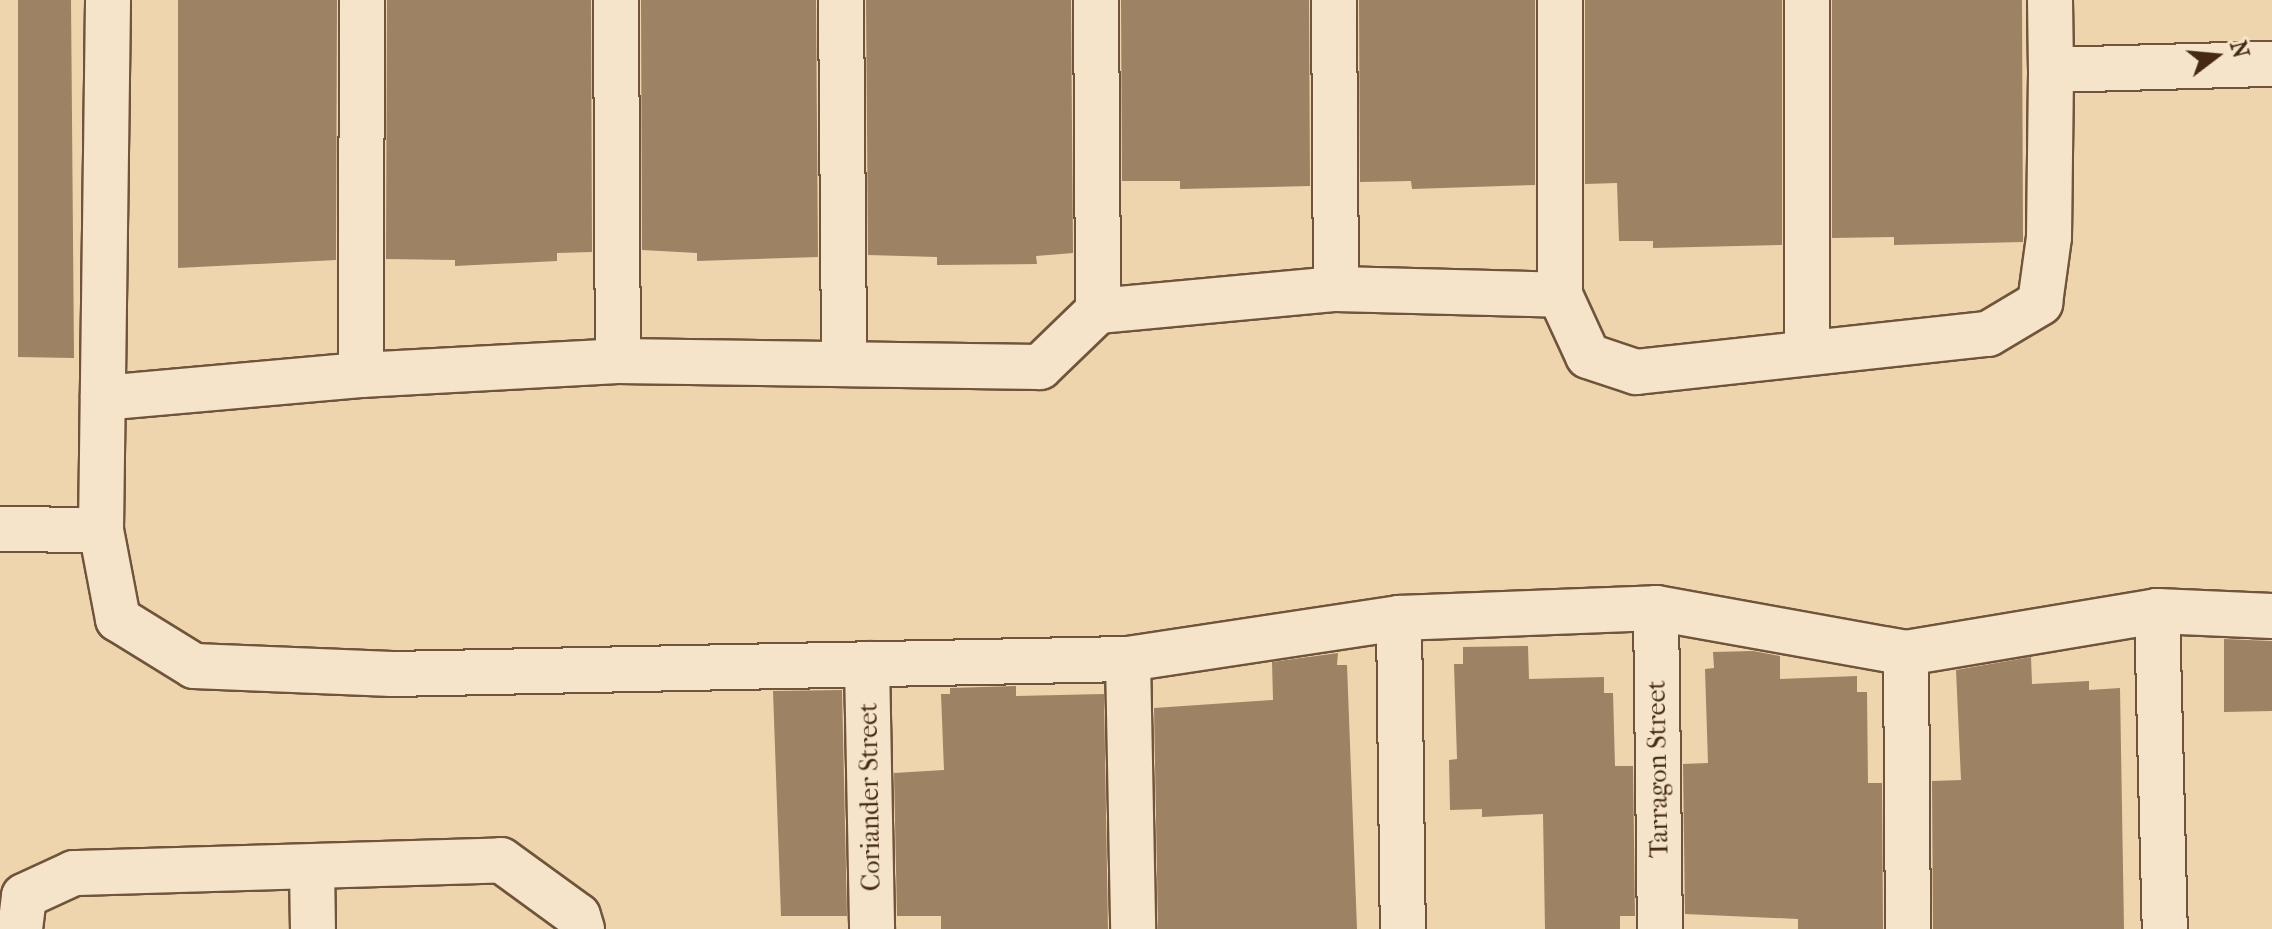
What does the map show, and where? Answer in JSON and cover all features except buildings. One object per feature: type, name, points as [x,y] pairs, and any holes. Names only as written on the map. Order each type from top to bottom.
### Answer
[{"type":"street","points":[[108,0],[101,530],[118,619],[194,666],[392,674],[1128,659],[1399,618],[1656,608],[1906,653],[2157,611],[2272,616]]},
{"type":"street","points":[[361,375],[362,0]]},
{"type":"street","points":[[616,0],[618,361]]},
{"type":"street","points":[[841,0],[844,364]]},
{"type":"street","points":[[1096,0],[1098,311]]},
{"type":"street","points":[[1334,0],[1336,289]]},
{"type":"street","points":[[1560,0],[1560,295],[1588,356],[1636,372],[1807,350],[1988,334],[2040,303],[2049,237],[2050,0]]},
{"type":"street","points":[[1807,0],[1807,350]]},
{"type":"street","points":[[2051,70],[2272,64]]},
{"type":"street","points":[[103,398],[361,375],[618,361],[1040,367],[1098,311],[1336,289],[1560,295]]},
{"type":"street","points":[[0,529],[101,530]]},
{"type":"street","name":"Tarragon Street","points":[[1656,608],[1660,929]]},
{"type":"street","points":[[2157,611],[2165,929]]},
{"type":"street","points":[[1399,618],[1403,929]]},
{"type":"street","points":[[1906,653],[1908,929]]},
{"type":"street","points":[[1128,659],[1133,929]]},
{"type":"street","name":"Coriander Street","points":[[867,664],[872,929]]},
{"type":"street","points":[[15,906],[74,873],[501,860],[578,916],[582,929]]},
{"type":"street","points":[[312,867],[313,929]]}]
